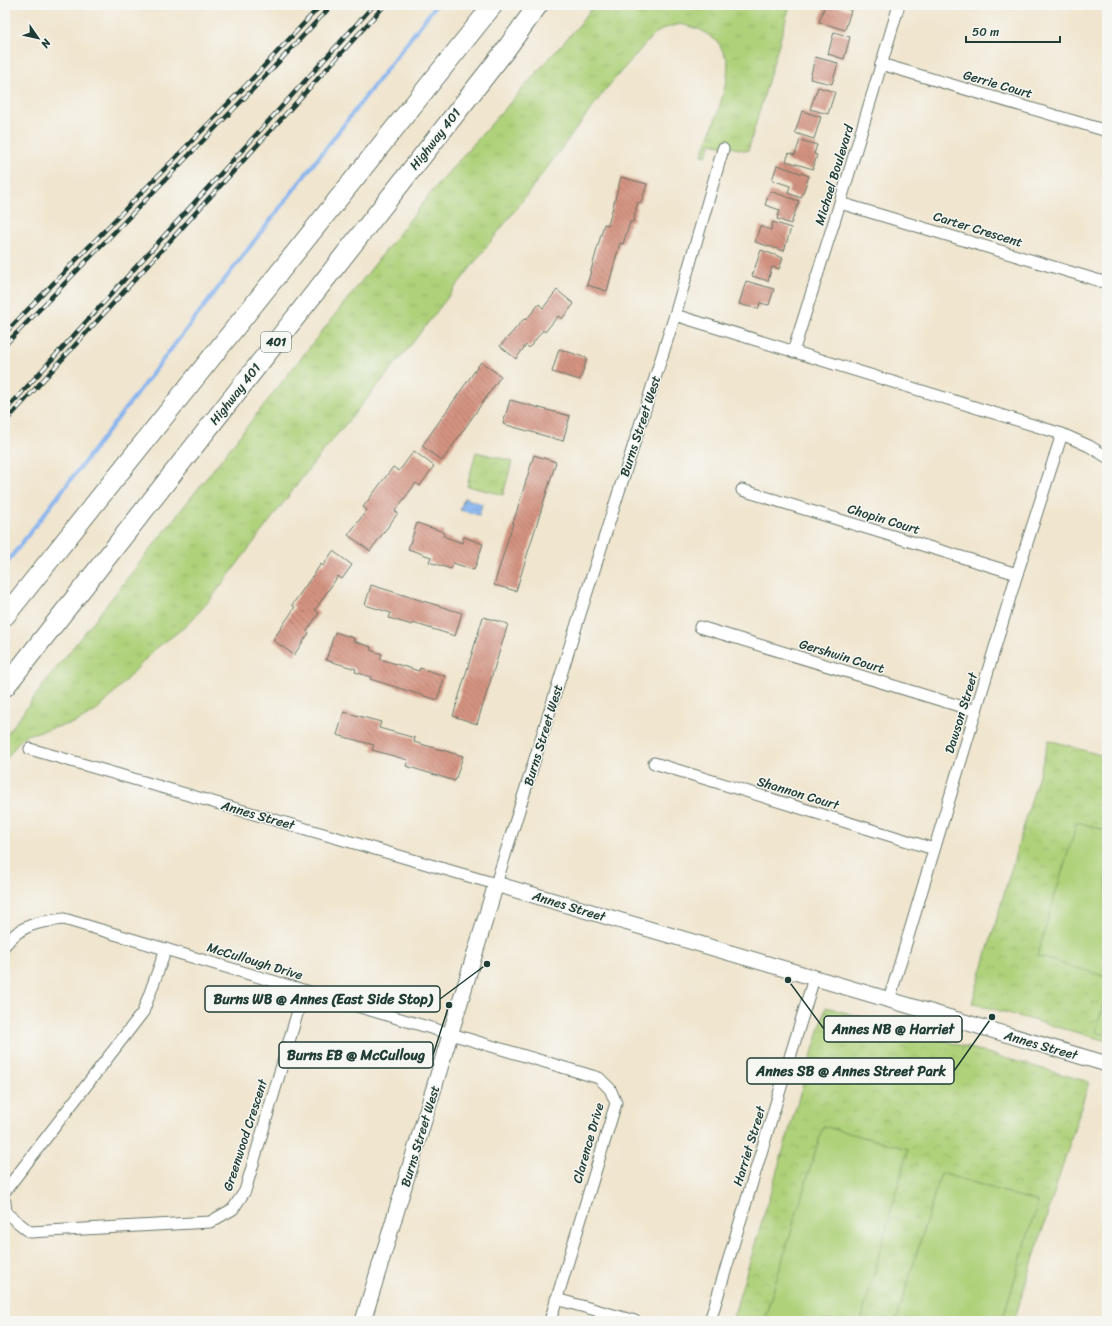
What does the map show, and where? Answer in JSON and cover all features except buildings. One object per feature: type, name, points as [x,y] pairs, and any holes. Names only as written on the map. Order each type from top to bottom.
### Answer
[{"type":"highway","points":[[5,616],[493,5]]},
{"type":"highway","name":"Highway 401","points":[[5,687],[504,52],[538,5]]},
{"type":"street","name":"Michael Boulevard","points":[[793,352],[840,204],[899,5]]},
{"type":"street","name":"Gerrie Court","points":[[881,64],[1107,131]]},
{"type":"street","name":"Burns Street West","points":[[364,1321],[496,884],[574,632],[675,315],[723,149]]},
{"type":"street","name":"Carter Crescent","points":[[840,204],[1107,282]]},
{"type":"street","points":[[675,315],[1062,434],[1089,446],[1107,457]]},
{"type":"street","name":"Dawson Street","points":[[889,1000],[1017,574],[1062,434]]},
{"type":"street","name":"Chopin Court","points":[[742,490],[1017,574]]},
{"type":"street","name":"Gershwin Court","points":[[700,627],[976,711]]},
{"type":"street","name":"Annes Street","points":[[30,749],[496,884],[1107,1064]]},
{"type":"street","name":"Shannon Court","points":[[654,763],[934,849]]},
{"type":"street","name":"McCullough Drive","points":[[5,945],[13,934],[37,922],[64,919],[452,1033]]},
{"type":"street","points":[[5,1191],[143,1012],[166,949]]},
{"type":"street","name":"Harriet Street","points":[[710,1321],[814,978]]},
{"type":"street","name":"Greenwood Crescent","points":[[5,1202],[6,1213],[30,1232],[210,1222],[233,1209],[244,1191],[298,1008],[306,991]]},
{"type":"street","name":"Clarence Drive","points":[[452,1033],[599,1078],[610,1089],[616,1103],[550,1321]]},
{"type":"street","points":[[556,1299],[635,1321]]},
{"type":"green space","points":[[594,5],[790,5],[748,151],[711,143],[706,156],[702,155],[718,112],[727,79],[728,61],[718,42],[701,30],[681,24],[665,28],[653,35],[606,89],[407,350],[315,461],[210,600],[186,626],[155,649],[99,709],[77,722],[26,735],[17,744],[5,761],[5,737],[41,688],[438,184],[579,25]]},
{"type":"green space","points":[[476,452],[512,461],[503,495],[467,486]]},
{"type":"green space","points":[[1049,740],[1107,757],[1107,1041],[972,1003]]},
{"type":"green space","points":[[1077,822],[1107,831],[1107,977],[1037,956]]},
{"type":"green space","points":[[1103,1004],[1107,1005],[1107,1035],[1096,1032]]},
{"type":"green space","points":[[826,1007],[1089,1082],[1014,1321],[732,1321]]},
{"type":"green space","points":[[823,1126],[908,1149],[861,1321],[764,1321]]},
{"type":"green space","points":[[941,1173],[1038,1202],[1002,1321],[896,1321]]},
{"type":"water","points":[[464,498],[482,504],[479,515],[460,510]]},
{"type":"waterway","points":[[5,565],[436,5]]},
{"type":"railway","points":[[5,333],[252,79],[321,5]]},
{"type":"railway","points":[[5,345],[257,85],[332,5]]},
{"type":"railway","points":[[5,411],[374,5]]},
{"type":"railway","points":[[5,422],[385,5]]},
{"type":"place","name":"Burns WB @ Annes (East Side Stop)","points":[[487,964]]},
{"type":"place","name":"Annes NB @ Harriet","points":[[788,980]]},
{"type":"place","name":"Burns EB @ McCulloug","points":[[449,1005]]},
{"type":"place","name":"Annes SB @ Annes Street Park","points":[[992,1017]]}]
